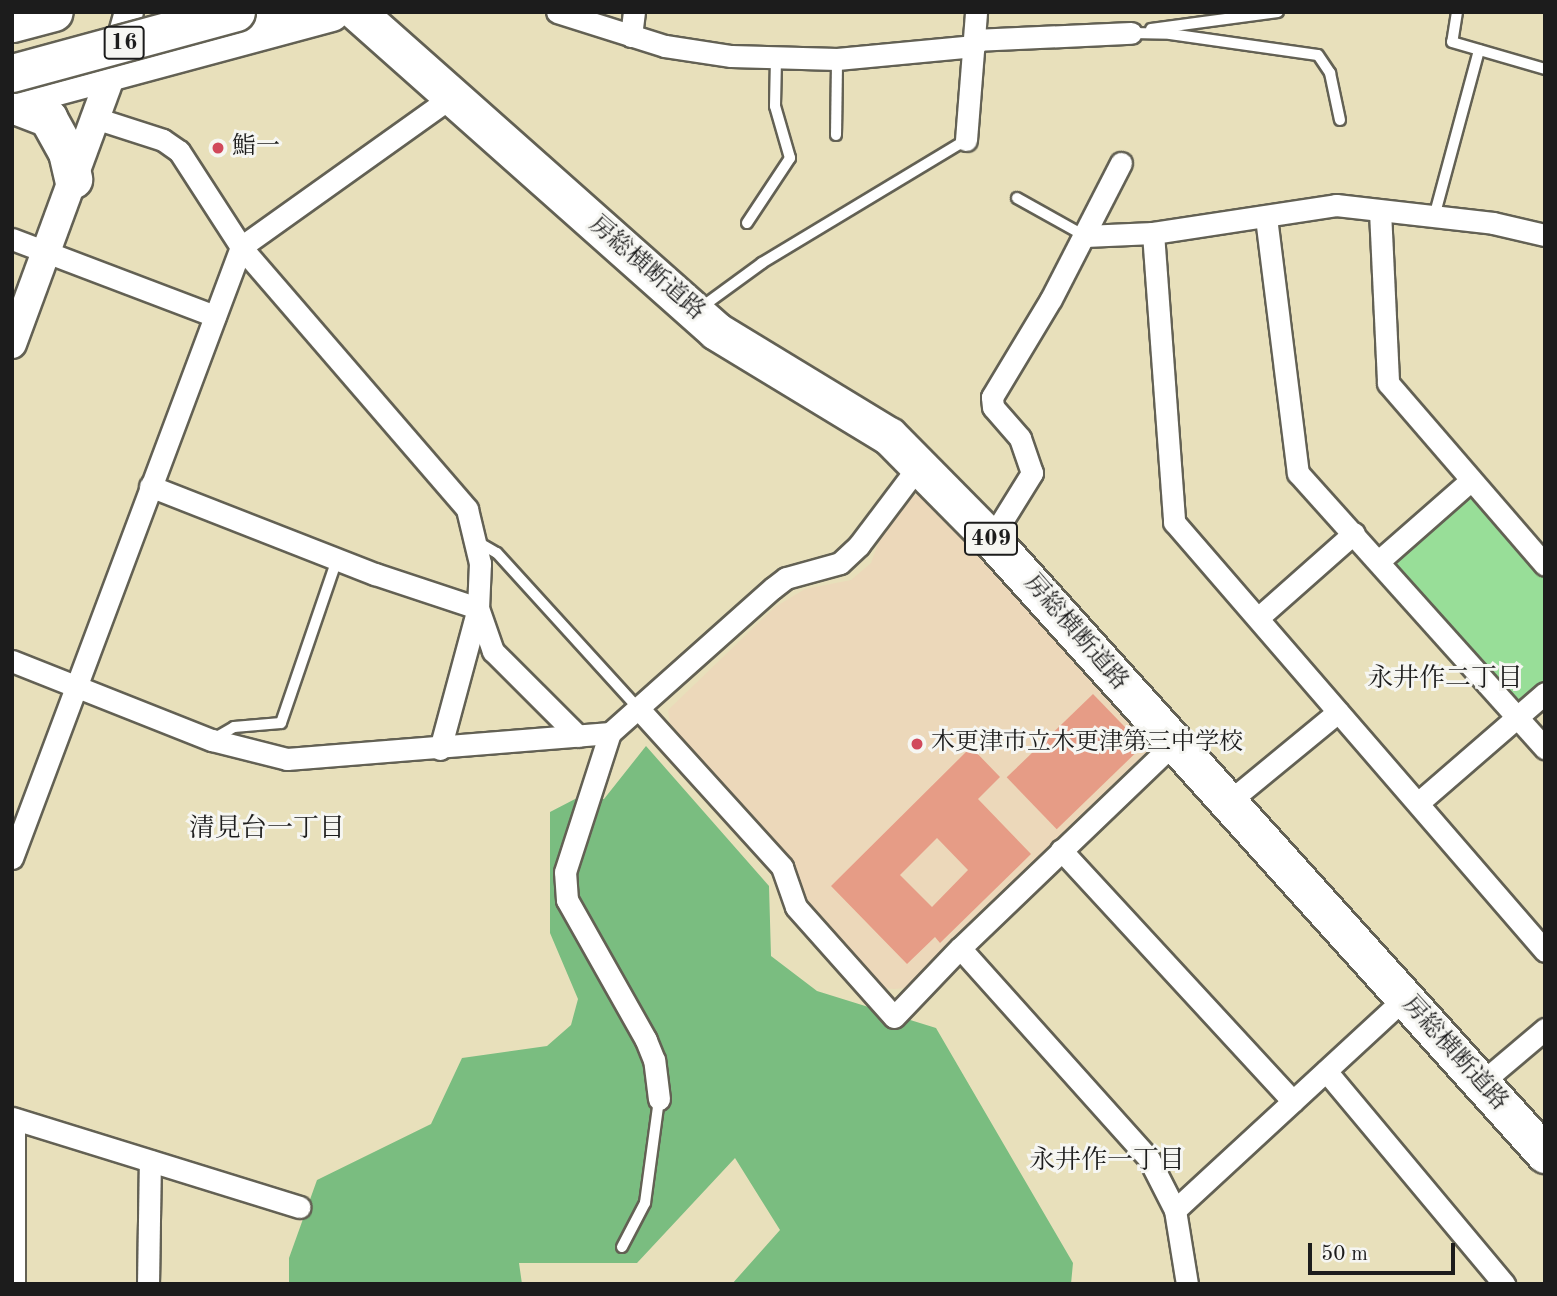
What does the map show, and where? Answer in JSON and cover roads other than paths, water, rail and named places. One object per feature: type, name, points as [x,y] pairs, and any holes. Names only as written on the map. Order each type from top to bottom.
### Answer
[{"type":"highway","points":[[12,23],[54,12]]},
{"type":"highway","name":"16","points":[[12,47],[138,12]]},
{"type":"highway","name":"16","points":[[12,73],[236,12]]},
{"type":"highway","name":"16","points":[[12,98],[331,12]]},
{"type":"highway","name":"房総横断道路","points":[[358,12],[450,98],[716,331],[889,436],[917,468],[991,539],[1226,804],[1545,1154]]},
{"type":"highway","points":[[12,104],[48,118],[67,152],[73,179]]},
{"type":"street","points":[[12,344],[112,72],[129,12]]},
{"type":"street","points":[[557,12],[631,36],[700,53],[776,58],[837,59],[974,43],[1131,33]]},
{"type":"street","points":[[631,36],[634,12]]},
{"type":"street","points":[[966,140],[976,12]]},
{"type":"street","points":[[12,858],[241,247],[450,98]]},
{"type":"street","points":[[95,118],[163,140],[179,151],[241,247],[467,509],[480,563],[478,608],[440,749]]},
{"type":"street","points":[[991,539],[1032,473],[1020,438],[993,407],[992,397],[1085,236],[1121,163]]},
{"type":"street","points":[[1085,236],[1153,233],[1336,205],[1545,235]]},
{"type":"street","points":[[1380,211],[1388,383],[1470,481],[1542,557]]},
{"type":"street","points":[[1266,217],[1298,473],[1380,560],[1545,748]]},
{"type":"street","points":[[1153,233],[1174,522],[1545,951]]},
{"type":"street","points":[[12,239],[215,316]]},
{"type":"street","points":[[659,1099],[654,1060],[641,1030],[567,900],[565,872],[610,733],[786,578],[841,563],[859,545],[917,468]]},
{"type":"street","points":[[1380,560],[1470,481]]},
{"type":"street","points":[[150,486],[337,559],[478,608]]},
{"type":"street","points":[[1258,618],[1354,533]]},
{"type":"street","points":[[478,608],[493,651],[578,736]]},
{"type":"street","points":[[12,661],[212,740],[287,759],[440,749],[610,733]]},
{"type":"street","points":[[1418,803],[1545,693]]},
{"type":"street","points":[[638,708],[782,867],[796,907],[894,1017],[960,948],[1173,744]]},
{"type":"street","points":[[1226,804],[1338,712]]},
{"type":"street","points":[[1061,850],[1293,1101]]},
{"type":"street","points":[[960,948],[1149,1159],[1175,1210],[1187,1284]]},
{"type":"street","points":[[1175,1210],[1404,999]]},
{"type":"street","points":[[1481,1083],[1545,1029]]},
{"type":"street","points":[[1326,1070],[1504,1284]]},
{"type":"street","points":[[14,1284],[13,1118],[300,1208]]},
{"type":"street","points":[[148,1284],[150,1161]]},
{"type":"lane","points":[[1131,33],[1278,12]]},
{"type":"lane","points":[[1457,12],[1452,42],[1545,69]]},
{"type":"lane","points":[[1131,33],[1170,34],[1318,55],[1330,73],[1340,120]]},
{"type":"lane","points":[[1434,217],[1479,50]]},
{"type":"lane","points":[[747,223],[790,158],[775,106],[776,58]]},
{"type":"lane","points":[[836,135],[837,59]]},
{"type":"lane","points":[[695,312],[762,263],[966,140]]},
{"type":"lane","points":[[1017,198],[1085,236]]},
{"type":"lane","points":[[474,539],[496,553],[638,708]]},
{"type":"lane","points":[[212,740],[234,727],[281,723],[337,559]]},
{"type":"lane","points":[[622,1247],[645,1203],[659,1099]]},
{"type":"place","name":"鮨一","points":[[218,148]]},
{"type":"place","name":"木更津市立木更津第三中学校","points":[[917,744]]},
{"type":"district","name":"永井作二丁目","points":[[1445,680]]},
{"type":"district","name":"清見台一丁目","points":[[267,830]]},
{"type":"district","name":"永井作一丁目","points":[[1107,1162]]}]
